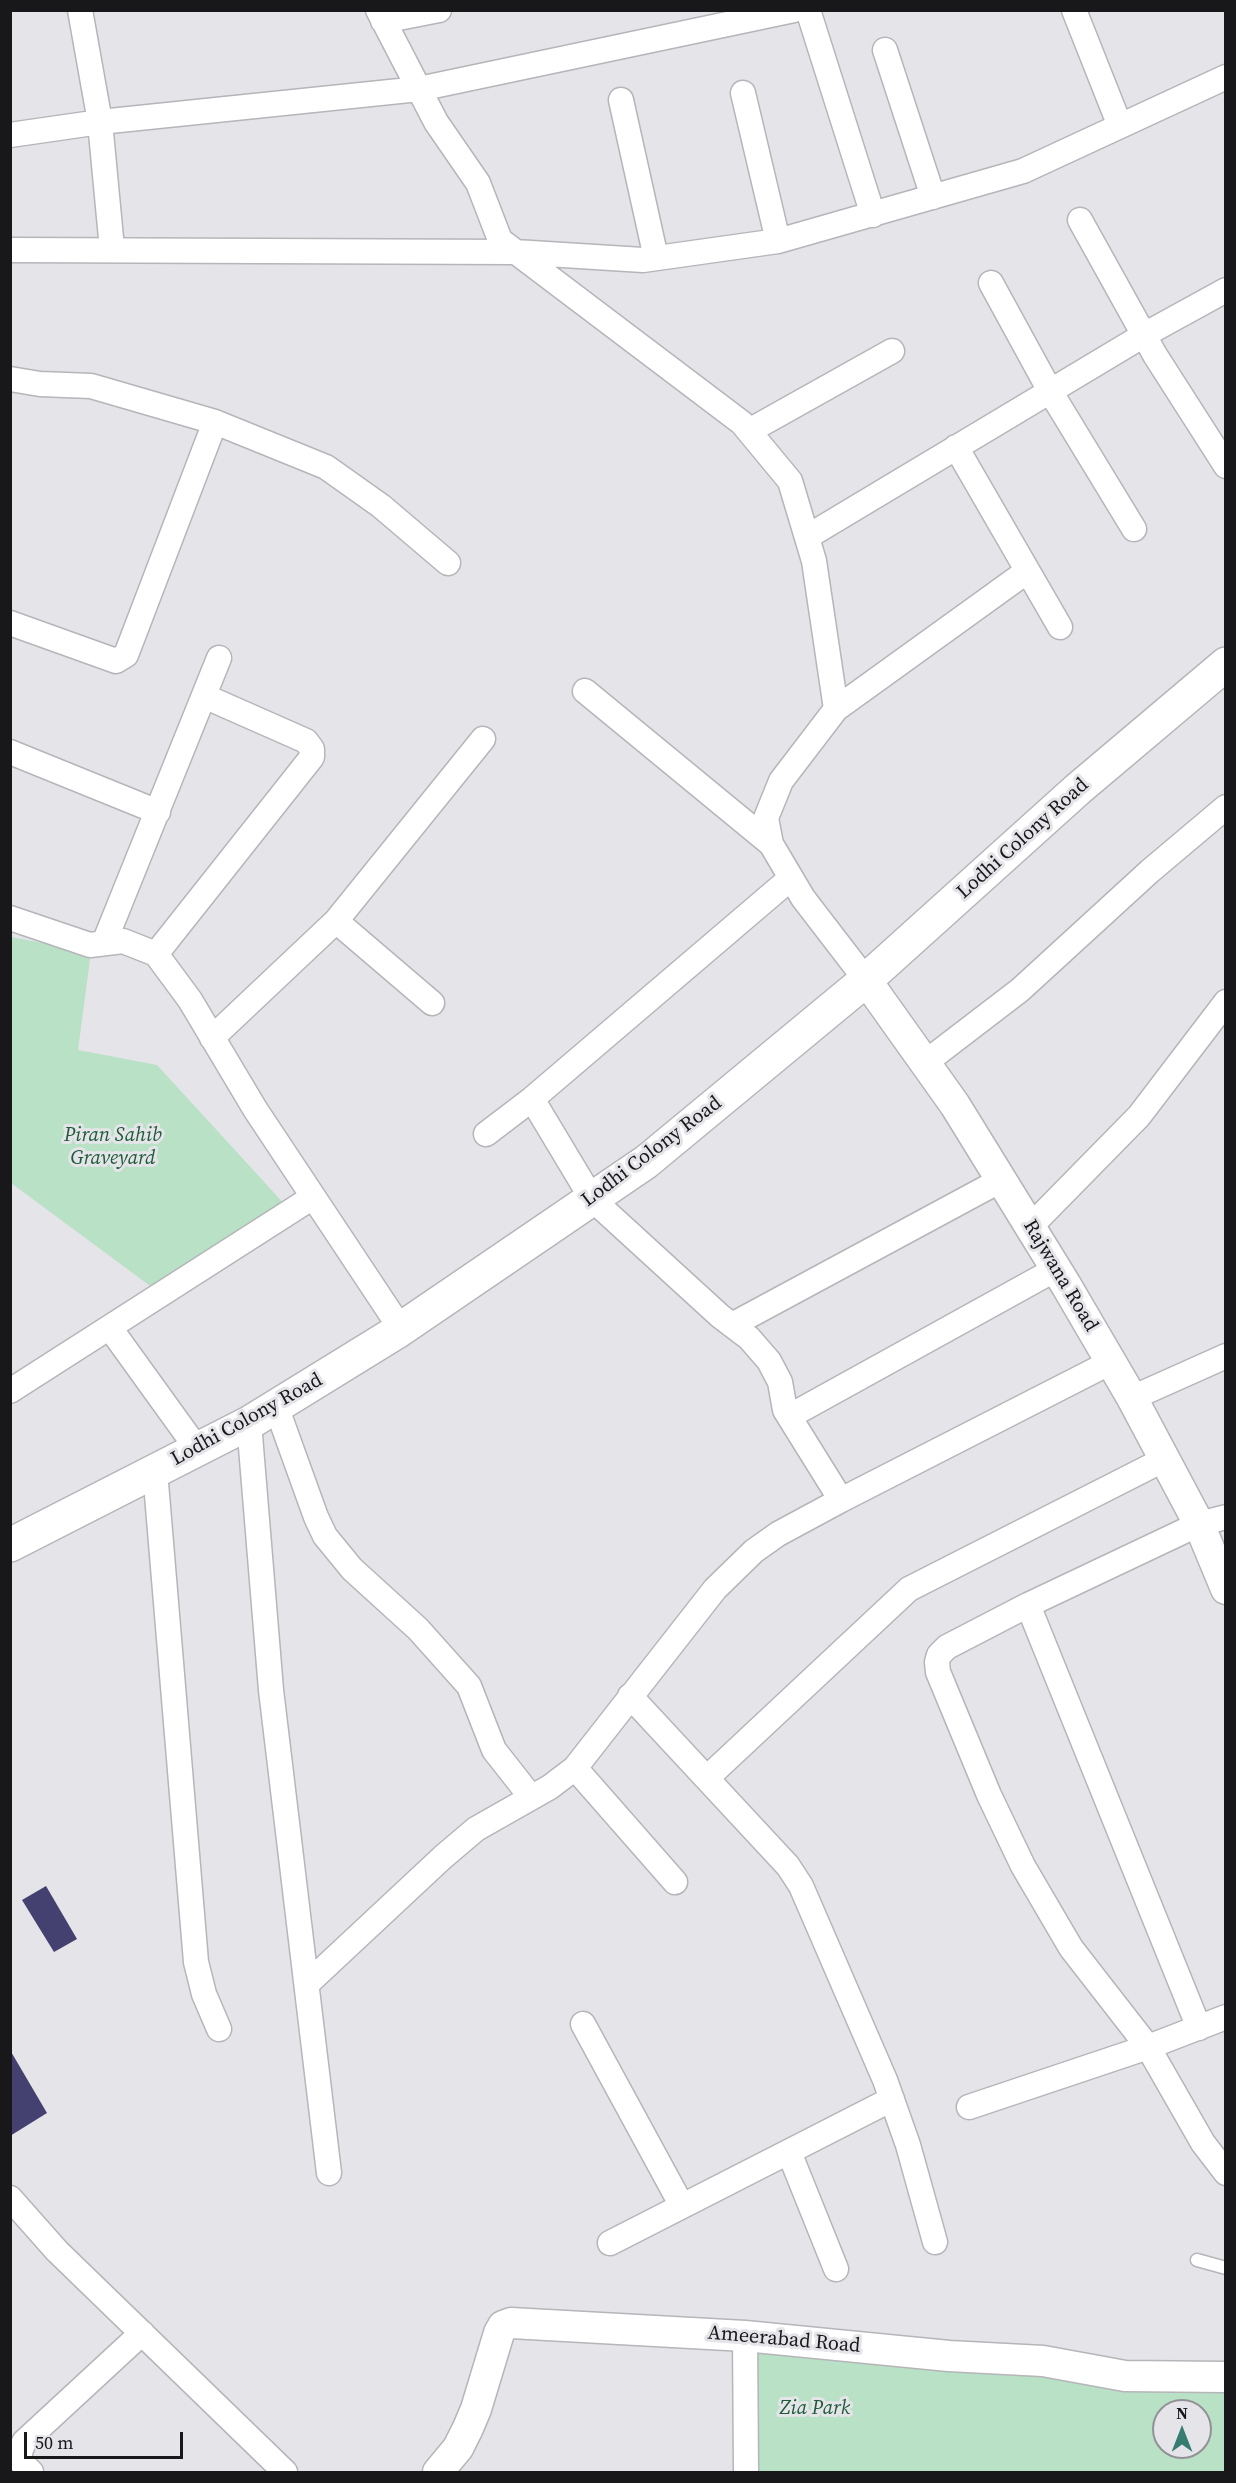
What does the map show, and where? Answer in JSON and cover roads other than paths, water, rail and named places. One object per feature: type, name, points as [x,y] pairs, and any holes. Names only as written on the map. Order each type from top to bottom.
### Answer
[{"type":"main road","name":"Lodhi Colony Road","points":[[10,1545],[249,1423],[401,1329],[646,1162],[866,980],[1078,789],[1222,675]]},
{"type":"street","points":[[80,10],[100,122],[112,249]]},
{"type":"street","points":[[439,10],[381,16],[436,122],[478,183],[500,240],[742,423],[790,481],[814,561],[836,710]]},
{"type":"street","points":[[10,135],[100,122],[418,90],[794,10]]},
{"type":"street","points":[[808,10],[873,215]]},
{"type":"street","points":[[1074,10],[1120,126]]},
{"type":"street","points":[[885,50],[933,197]]},
{"type":"street","points":[[10,250],[515,252],[643,260],[778,241],[1023,171],[1226,77]]},
{"type":"street","points":[[743,93],[778,241]]},
{"type":"street","points":[[621,100],[656,258]]},
{"type":"street","points":[[1080,220],[1144,334],[1226,466]]},
{"type":"street","points":[[991,283],[1050,391],[1134,529]]},
{"type":"street","points":[[807,537],[1144,334],[1226,290]]},
{"type":"street","points":[[749,431],[892,351]]},
{"type":"street","points":[[10,379],[40,384],[91,386],[215,422],[326,467],[381,506],[448,563]]},
{"type":"street","points":[[10,623],[102,658],[116,661],[126,655],[215,422]]},
{"type":"street","points":[[956,447],[1026,572],[1060,627]]},
{"type":"street","points":[[866,980],[791,878],[771,844],[766,818],[781,782],[836,710],[1026,572]]},
{"type":"street","points":[[104,943],[219,658]]},
{"type":"street","points":[[585,691],[771,844]]},
{"type":"street","points":[[156,954],[312,757],[312,749],[306,741],[204,696]]},
{"type":"street","points":[[212,1038],[336,921],[483,739]]},
{"type":"street","points":[[10,752],[158,812]]},
{"type":"street","points":[[926,1062],[1020,990],[1150,871],[1226,807]]},
{"type":"street","points":[[486,1134],[532,1099],[791,878]]},
{"type":"street","points":[[10,918],[90,945],[123,941],[156,954],[190,1000],[255,1109],[401,1329]]},
{"type":"street","points":[[336,921],[432,1003]]},
{"type":"street","name":"Rajwana Road","points":[[866,980],[926,1062],[1001,1180],[1111,1362],[1165,1459],[1212,1520],[1226,1589]]},
{"type":"street","points":[[1030,1227],[1139,1116],[1226,1002]]},
{"type":"street","points":[[532,1099],[592,1199],[749,1338],[769,1361],[780,1383],[785,1410],[841,1500]]},
{"type":"street","points":[[732,1325],[1001,1180]]},
{"type":"street","points":[[14,1383],[110,1328],[313,1197]]},
{"type":"street","points":[[790,1416],[1056,1269]]},
{"type":"street","points":[[110,1328],[198,1450]]},
{"type":"street","points":[[1132,1398],[1226,1356]]},
{"type":"street","points":[[307,1984],[443,1857],[477,1829],[575,1768],[715,1589],[738,1565],[778,1534],[1111,1362]]},
{"type":"street","points":[[276,1406],[325,1536],[352,1569],[418,1629],[469,1686],[494,1750],[531,1797]]},
{"type":"street","points":[[249,1423],[271,1690],[329,2173]]},
{"type":"street","points":[[708,1777],[909,1588],[1165,1459]]},
{"type":"street","points":[[155,1471],[196,1962],[204,1994],[219,2030]]},
{"type":"street","points":[[1212,1520],[1028,1605],[943,1650],[938,1662],[938,1672],[989,1795],[1023,1866],[1071,1948],[1149,2047],[1203,2143],[1226,2173]]},
{"type":"street","points":[[1028,1605],[1199,2028]]},
{"type":"street","points":[[630,1696],[708,1777],[788,1866],[801,1886],[892,2099],[935,2242]]},
{"type":"street","points":[[575,1768],[675,1882]]},
{"type":"street","points":[[969,2107],[1149,2047],[1226,2018]]},
{"type":"street","points":[[583,2024],[682,2206]]},
{"type":"street","points":[[610,2243],[892,2099]]},
{"type":"street","points":[[789,2152],[836,2269]]},
{"type":"street","points":[[14,2208],[285,2472]]},
{"type":"street","name":"Ameerabad Road","points":[[438,2472],[458,2448],[477,2409],[499,2333],[507,2324],[745,2336],[949,2356],[1043,2361],[1125,2376],[1226,2376]]},
{"type":"street","points":[[31,2472],[22,2463],[20,2455],[24,2442],[142,2333]]},
{"type":"street","points":[[745,2336],[746,2472]]},
{"type":"lane","points":[[1197,2260],[1226,2268]]},
{"type":"park label","name":"Piran Sahib Graveyard","points":[[113,1148]]},
{"type":"park label","name":"Zia Park","points":[[815,2409]]}]
